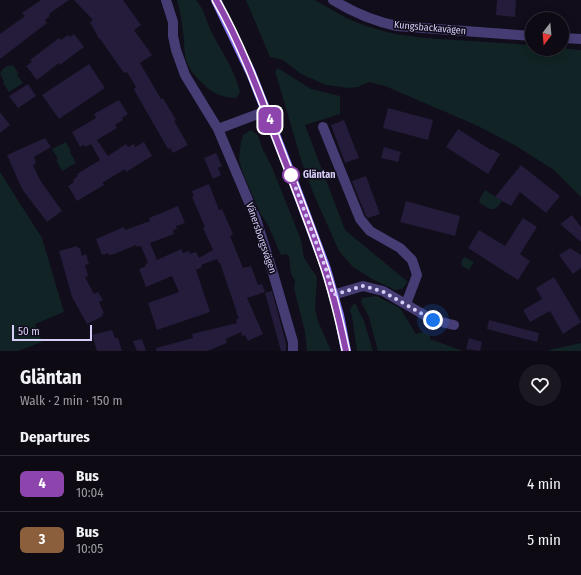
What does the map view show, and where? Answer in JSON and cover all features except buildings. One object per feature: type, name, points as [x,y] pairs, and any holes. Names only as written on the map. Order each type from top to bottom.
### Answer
[{"type":"street","name":"Vänersborgsvägen","points":[[166,0],[173,22],[173,36],[176,50],[185,75],[218,129],[256,219],[293,342],[293,351]]},
{"type":"street","points":[[216,0],[235,38],[266,110],[326,269],[346,351]]},
{"type":"street","name":"Kungsbackavägen","points":[[333,0],[362,16],[397,26],[525,35]]},
{"type":"street","points":[[569,38],[581,39]]},
{"type":"street","points":[[218,129],[266,110]]},
{"type":"street","points":[[323,128],[360,219],[370,231],[400,248],[412,260],[417,274],[406,304]]},
{"type":"street","points":[[333,295],[363,286],[382,291],[433,320],[454,325]]},
{"type":"shaded area","points":[[177,0],[196,0],[201,7],[211,31],[235,76],[240,92],[236,98],[222,96],[210,90],[193,74],[187,63],[185,55],[184,37]]},
{"type":"shaded area","points":[[246,0],[315,0],[348,19],[369,27],[395,34],[425,38],[525,45],[525,56],[569,56],[569,49],[581,50],[581,197],[554,170],[516,146],[478,126],[385,86],[369,82],[358,87],[349,88],[326,85],[301,74],[283,60],[270,57]]},
{"type":"shaded area","points":[[13,65],[19,74],[17,75],[23,83],[9,92],[3,83],[4,81],[0,74],[5,67]]},
{"type":"shaded area","points":[[278,68],[311,89],[340,96],[340,114],[305,125],[345,230],[408,282],[402,289],[395,290],[372,279],[353,267],[339,251],[314,195],[302,163],[275,71]]},
{"type":"shaded area","points":[[251,130],[258,135],[262,148],[271,165],[301,240],[304,258],[317,277],[315,309],[318,321],[331,351],[307,351],[305,332],[294,288],[295,281],[291,274],[289,256],[285,254],[281,255],[268,225],[260,213],[242,171],[239,159],[241,142],[243,135]]},
{"type":"shaded area","points":[[66,142],[76,163],[62,171],[56,160],[58,159],[52,149]]},
{"type":"shaded area","points":[[0,172],[42,238],[64,312],[35,324],[42,342],[18,351],[0,351]]},
{"type":"shaded area","points":[[485,190],[502,201],[494,209],[490,209],[480,203],[479,200]]},
{"type":"shaded area","points":[[464,257],[474,262],[469,270],[462,266],[461,262]]},
{"type":"shaded area","points":[[376,296],[400,308],[416,334],[423,332],[430,336],[430,339],[463,351],[378,351],[369,317],[361,302],[362,298]]},
{"type":"shaded area","points":[[355,303],[364,321],[373,351],[357,351],[350,311],[351,307]]},
{"type":"shaded area","points":[[581,343],[581,351],[548,351],[549,350]]},
{"type":"bus line","name":"4","points":[[216,0],[251,73],[326,269],[339,315],[346,351]]},
{"type":"place","name":"Gläntan","points":[[291,175]]},
{"type":"route","points":[[291,175],[326,269],[333,295],[363,286],[382,291],[433,320]]}]
